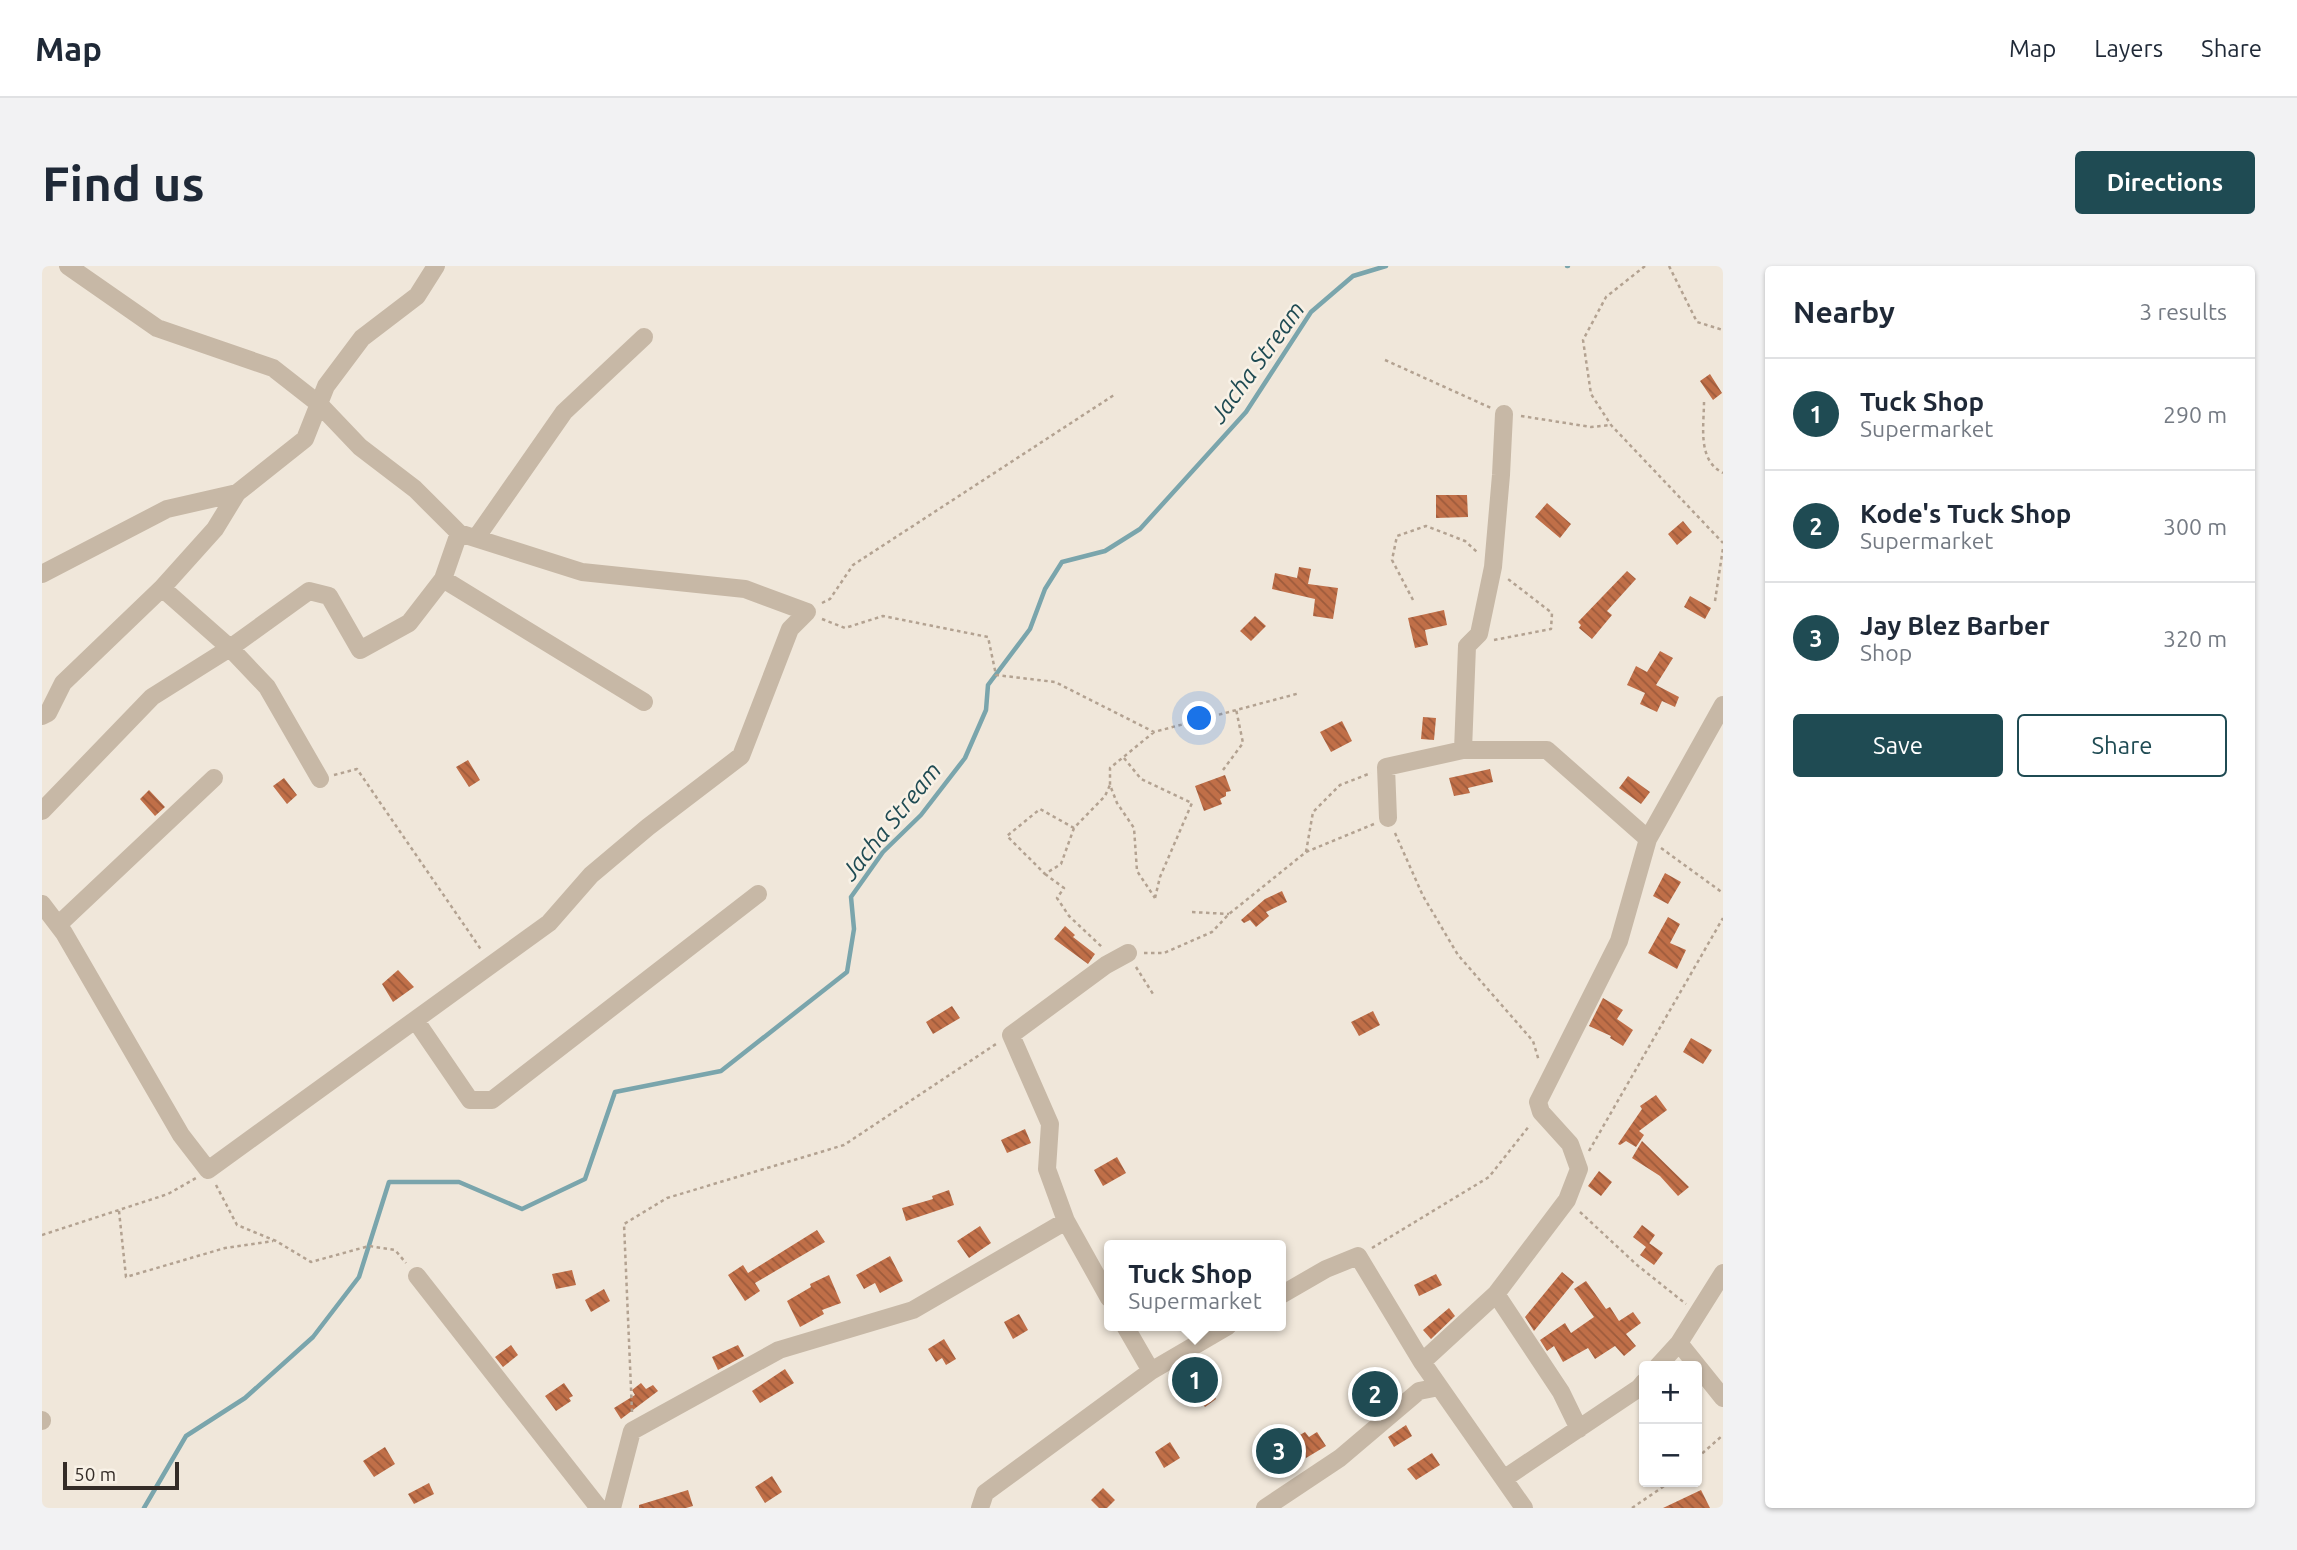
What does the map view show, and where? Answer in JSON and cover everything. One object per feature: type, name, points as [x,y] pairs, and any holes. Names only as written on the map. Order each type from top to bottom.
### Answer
[{"type":"street","points":[[42,904],[58,925],[181,1135],[208,1170],[492,967],[549,923],[591,875],[648,827],[741,756],[790,629],[807,612],[746,589],[582,572],[468,536],[415,489],[360,447],[319,404],[273,368],[157,328],[68,266]]},
{"type":"street","points":[[42,716],[48,713],[63,683],[162,588],[215,529],[237,493],[305,439],[327,386],[362,338],[417,296],[436,266]]},
{"type":"street","points":[[42,811],[152,697],[230,648],[309,591],[329,596],[360,650],[409,623],[443,579],[468,536],[564,412],[644,338]]},
{"type":"street","points":[[1463,750],[1467,646],[1479,634],[1493,566],[1502,475],[1504,414]]},
{"type":"street","points":[[42,574],[167,509],[237,493]]},
{"type":"street","points":[[443,579],[644,702]]},
{"type":"street","points":[[162,588],[230,648],[267,687],[320,779]]},
{"type":"street","points":[[1422,1362],[1496,1294],[1567,1200],[1579,1169],[1570,1144],[1541,1112],[1538,1102],[1619,941],[1648,839],[1723,705]]},
{"type":"street","points":[[1388,818],[1387,767],[1463,750],[1547,750],[1648,839]]},
{"type":"street","points":[[58,925],[214,778]]},
{"type":"street","points":[[416,1021],[470,1100],[492,1100],[758,894]]},
{"type":"street","points":[[1104,1289],[1066,1221],[1047,1169],[1050,1124],[1011,1035],[1105,965],[1128,953]]},
{"type":"street","points":[[612,1508],[632,1431],[779,1350],[913,1310],[1066,1221]]},
{"type":"street","points":[[1286,1292],[1326,1269],[1358,1256],[1422,1362],[1524,1508]]},
{"type":"street","points":[[1663,1361],[1679,1343],[1696,1312],[1723,1273]]},
{"type":"street","points":[[417,1276],[599,1508]]},
{"type":"street","points":[[1496,1294],[1561,1392],[1579,1429]]},
{"type":"street","points":[[1128,1331],[1151,1371]]},
{"type":"street","points":[[980,1508],[985,1493],[1151,1371],[1219,1331]]},
{"type":"street","points":[[1679,1343],[1723,1398]]},
{"type":"street","points":[[1265,1508],[1340,1458],[1419,1391],[1439,1387]]},
{"type":"street","points":[[1504,1478],[1639,1388]]},
{"type":"path","points":[[1645,266],[1606,297],[1583,340],[1591,394],[1611,425],[1723,543]]},
{"type":"path","points":[[1670,266],[1697,322],[1723,330]]},
{"type":"path","points":[[1385,360],[1504,414],[1591,428],[1611,425]]},
{"type":"path","points":[[807,612],[830,599],[853,565],[1114,395]]},
{"type":"path","points":[[1704,401],[1704,451],[1715,469],[1723,473]]},
{"type":"path","points":[[1715,601],[1723,548]]},
{"type":"path","points":[[807,612],[845,628],[883,616],[988,637],[996,675],[1055,682],[1154,733]]},
{"type":"path","points":[[1123,758],[1141,779],[1192,803],[1160,877],[1155,898],[1137,871],[1134,828],[1117,803],[1110,785],[1110,768],[1154,733],[1300,693]]},
{"type":"path","points":[[1223,770],[1243,743],[1236,709]]},
{"type":"path","points":[[1306,852],[1314,812],[1340,785],[1387,767]]},
{"type":"path","points":[[320,779],[357,769],[492,967]]},
{"type":"path","points":[[1045,874],[1061,864],[1074,828],[1105,796],[1110,785]]},
{"type":"path","points":[[1074,828],[1040,809],[1007,836],[1045,874],[1064,888],[1057,898],[1069,916],[1105,950],[1164,953],[1212,932],[1229,914],[1306,852],[1388,818],[1423,896],[1458,956],[1533,1041],[1539,1059],[1537,1071]]},
{"type":"path","points":[[1648,839],[1723,893]]},
{"type":"path","points":[[1192,912],[1229,914]]},
{"type":"path","points":[[1579,1169],[1723,918]]},
{"type":"path","points":[[1128,953],[1153,994]]},
{"type":"path","points":[[632,1431],[624,1224],[667,1198],[844,1145],[1011,1035]]},
{"type":"path","points":[[1358,1256],[1489,1177],[1541,1112]]},
{"type":"path","points":[[42,1235],[168,1194],[208,1170],[237,1225],[276,1241],[311,1262],[369,1246],[395,1251],[417,1276]]},
{"type":"path","points":[[1567,1200],[1637,1265],[1696,1312]]},
{"type":"path","points":[[118,1210],[126,1277],[225,1248],[276,1241]]},
{"type":"path","points":[[1702,1454],[1723,1435]]},
{"type":"path","points":[[1632,1508],[1663,1487]]},
{"type":"building","points":[[1710,374],[1722,393],[1713,400],[1700,381]]},
{"type":"building","points":[[1436,495],[1467,495],[1468,517],[1436,518]]},
{"type":"building","points":[[1547,503],[1571,524],[1560,538],[1535,517]]},
{"type":"building","points":[[1683,521],[1692,532],[1677,545],[1668,534]]},
{"type":"building","points":[[1299,567],[1311,569],[1308,584],[1338,588],[1333,619],[1313,616],[1315,599],[1272,589],[1275,573],[1297,578]]},
{"type":"building","points":[[1627,571],[1636,579],[1607,611],[1612,615],[1592,639],[1579,628],[1581,625],[1578,622]]},
{"type":"building","points":[[1690,596],[1711,608],[1705,619],[1684,607]]},
{"type":"building","points":[[1444,610],[1447,625],[1425,630],[1428,645],[1415,648],[1408,618]]},
{"type":"building","points":[[1255,616],[1266,626],[1251,641],[1240,631]]},
{"type":"building","points":[[1660,651],[1673,658],[1656,685],[1679,697],[1675,707],[1662,701],[1657,712],[1640,704],[1645,693],[1627,685],[1636,666],[1647,672]]},
{"type":"building","points":[[1423,717],[1436,718],[1434,740],[1421,739]]},
{"type":"building","points":[[1342,721],[1352,741],[1331,752],[1320,732]]},
{"type":"building","points":[[468,760],[480,780],[469,787],[456,767]]},
{"type":"building","points":[[1490,769],[1493,782],[1468,788],[1470,793],[1454,796],[1449,778]]},
{"type":"building","points":[[1225,775],[1231,791],[1226,792],[1226,796],[1220,799],[1222,804],[1204,811],[1195,786]]},
{"type":"building","points":[[1628,776],[1650,792],[1641,804],[1619,788]]},
{"type":"building","points":[[284,778],[297,795],[287,804],[273,786]]},
{"type":"building","points":[[149,790],[165,807],[155,816],[140,799]]},
{"type":"building","points":[[1665,873],[1681,882],[1668,904],[1653,896]]},
{"type":"building","points":[[1282,891],[1287,902],[1266,912],[1269,916],[1256,927],[1250,920],[1244,923],[1241,920],[1265,899]]},
{"type":"building","points":[[1668,917],[1680,924],[1670,943],[1686,950],[1677,969],[1648,953]]},
{"type":"building","points":[[1065,926],[1075,935],[1073,937],[1095,954],[1088,964],[1054,939]]},
{"type":"building","points":[[398,970],[414,987],[393,1002],[382,984]]},
{"type":"building","points":[[1603,998],[1623,1010],[1617,1019],[1633,1030],[1623,1046],[1610,1038],[1611,1036],[1589,1026]]},
{"type":"building","points":[[952,1006],[960,1018],[933,1034],[926,1022]]},
{"type":"building","points":[[1373,1011],[1380,1025],[1359,1036],[1351,1022]]},
{"type":"building","points":[[1691,1038],[1712,1050],[1703,1064],[1683,1052]]},
{"type":"building","points":[[1656,1095],[1667,1110],[1639,1131],[1644,1135],[1636,1147],[1626,1141],[1618,1144],[1642,1109],[1640,1106]]},
{"type":"building","points":[[1025,1129],[1031,1143],[1007,1153],[1001,1140]]},
{"type":"building","points":[[1642,1141],[1689,1187],[1678,1196],[1660,1176],[1632,1158]]},
{"type":"building","points":[[1117,1157],[1126,1173],[1103,1186],[1094,1170]]},
{"type":"building","points":[[1599,1171],[1612,1182],[1601,1196],[1588,1186]]},
{"type":"building","points":[[949,1190],[954,1205],[906,1221],[902,1208],[933,1199],[932,1196]]},
{"type":"building","points":[[1642,1225],[1655,1235],[1649,1243],[1663,1253],[1654,1265],[1640,1255],[1646,1247],[1633,1237]]},
{"type":"building","points":[[980,1226],[991,1243],[969,1258],[957,1241]]},
{"type":"building","points":[[817,1230],[825,1242],[755,1283],[760,1291],[745,1301],[728,1275],[743,1265],[748,1273]]},
{"type":"building","points":[[890,1256],[903,1281],[880,1293],[875,1283],[864,1289],[856,1275]]},
{"type":"building","points":[[572,1270],[576,1285],[556,1289],[552,1274]]},
{"type":"building","points":[[1562,1272],[1574,1282],[1534,1331],[1525,1317]]},
{"type":"building","points":[[1436,1274],[1442,1285],[1419,1296],[1414,1285]]},
{"type":"building","points":[[829,1275],[841,1303],[822,1310],[824,1314],[800,1327],[787,1301],[811,1287],[810,1284]]},
{"type":"building","points":[[1586,1281],[1606,1309],[1610,1307],[1619,1321],[1633,1312],[1641,1323],[1626,1334],[1636,1346],[1624,1356],[1615,1346],[1595,1359],[1588,1348],[1563,1362],[1554,1346],[1547,1351],[1540,1340],[1565,1323],[1571,1333],[1594,1317],[1574,1289]]},
{"type":"building","points":[[604,1289],[610,1301],[591,1312],[585,1300]]},
{"type":"building","points":[[1449,1308],[1455,1316],[1431,1339],[1423,1330]]},
{"type":"building","points":[[1019,1314],[1028,1330],[1013,1339],[1004,1322]]},
{"type":"building","points":[[944,1339],[956,1359],[946,1365],[942,1358],[936,1362],[928,1349]]},
{"type":"building","points":[[511,1345],[518,1355],[503,1367],[495,1357]]},
{"type":"building","points":[[738,1345],[744,1356],[718,1370],[712,1357]]},
{"type":"building","points":[[785,1369],[794,1383],[760,1403],[752,1391]]},
{"type":"building","points":[[1200,1373],[1216,1399],[1205,1407],[1186,1381]]},
{"type":"building","points":[[564,1383],[573,1396],[569,1398],[571,1401],[556,1411],[545,1396]]},
{"type":"building","points":[[641,1383],[646,1389],[653,1385],[658,1391],[621,1419],[614,1408],[635,1395],[632,1390]]},
{"type":"building","points":[[1377,1384],[1387,1396],[1372,1409],[1362,1397]]},
{"type":"building","points":[[1406,1425],[1412,1436],[1394,1447],[1388,1437]]},
{"type":"building","points":[[1305,1432],[1309,1437],[1317,1432],[1326,1446],[1306,1458],[1305,1453],[1280,1462],[1276,1449]]},
{"type":"building","points":[[1170,1442],[1180,1458],[1164,1468],[1155,1452]]},
{"type":"building","points":[[385,1447],[395,1464],[374,1477],[363,1461]]},
{"type":"building","points":[[1432,1453],[1440,1465],[1416,1480],[1407,1469]]},
{"type":"building","points":[[772,1476],[782,1492],[765,1503],[755,1487]]},
{"type":"building","points":[[429,1483],[434,1494],[414,1504],[408,1494]]},
{"type":"building","points":[[1103,1488],[1115,1500],[1107,1508],[1099,1508],[1091,1500]]},
{"type":"building","points":[[688,1490],[693,1506],[639,1508],[639,1505]]},
{"type":"building","points":[[1701,1490],[1710,1508],[1663,1508]]},
{"type":"waterway","name":"Jacha Stream","points":[[144,1508],[186,1436],[245,1398],[313,1337],[359,1277],[389,1182],[459,1182],[522,1209],[585,1179],[615,1092],[721,1071],[847,972],[854,929],[851,897],[883,852],[921,815],[965,758],[986,710],[988,685],[1030,629],[1045,589],[1062,562],[1105,551],[1140,529],[1246,412],[1311,312],[1353,276],[1386,266]]},
{"type":"place","name":"Tuck Shop","points":[[1195,1380]]},
{"type":"place","name":"Kode's Tuck Shop","points":[[1375,1394]]},
{"type":"place","name":"Jay Blez Barber","points":[[1279,1451]]}]
